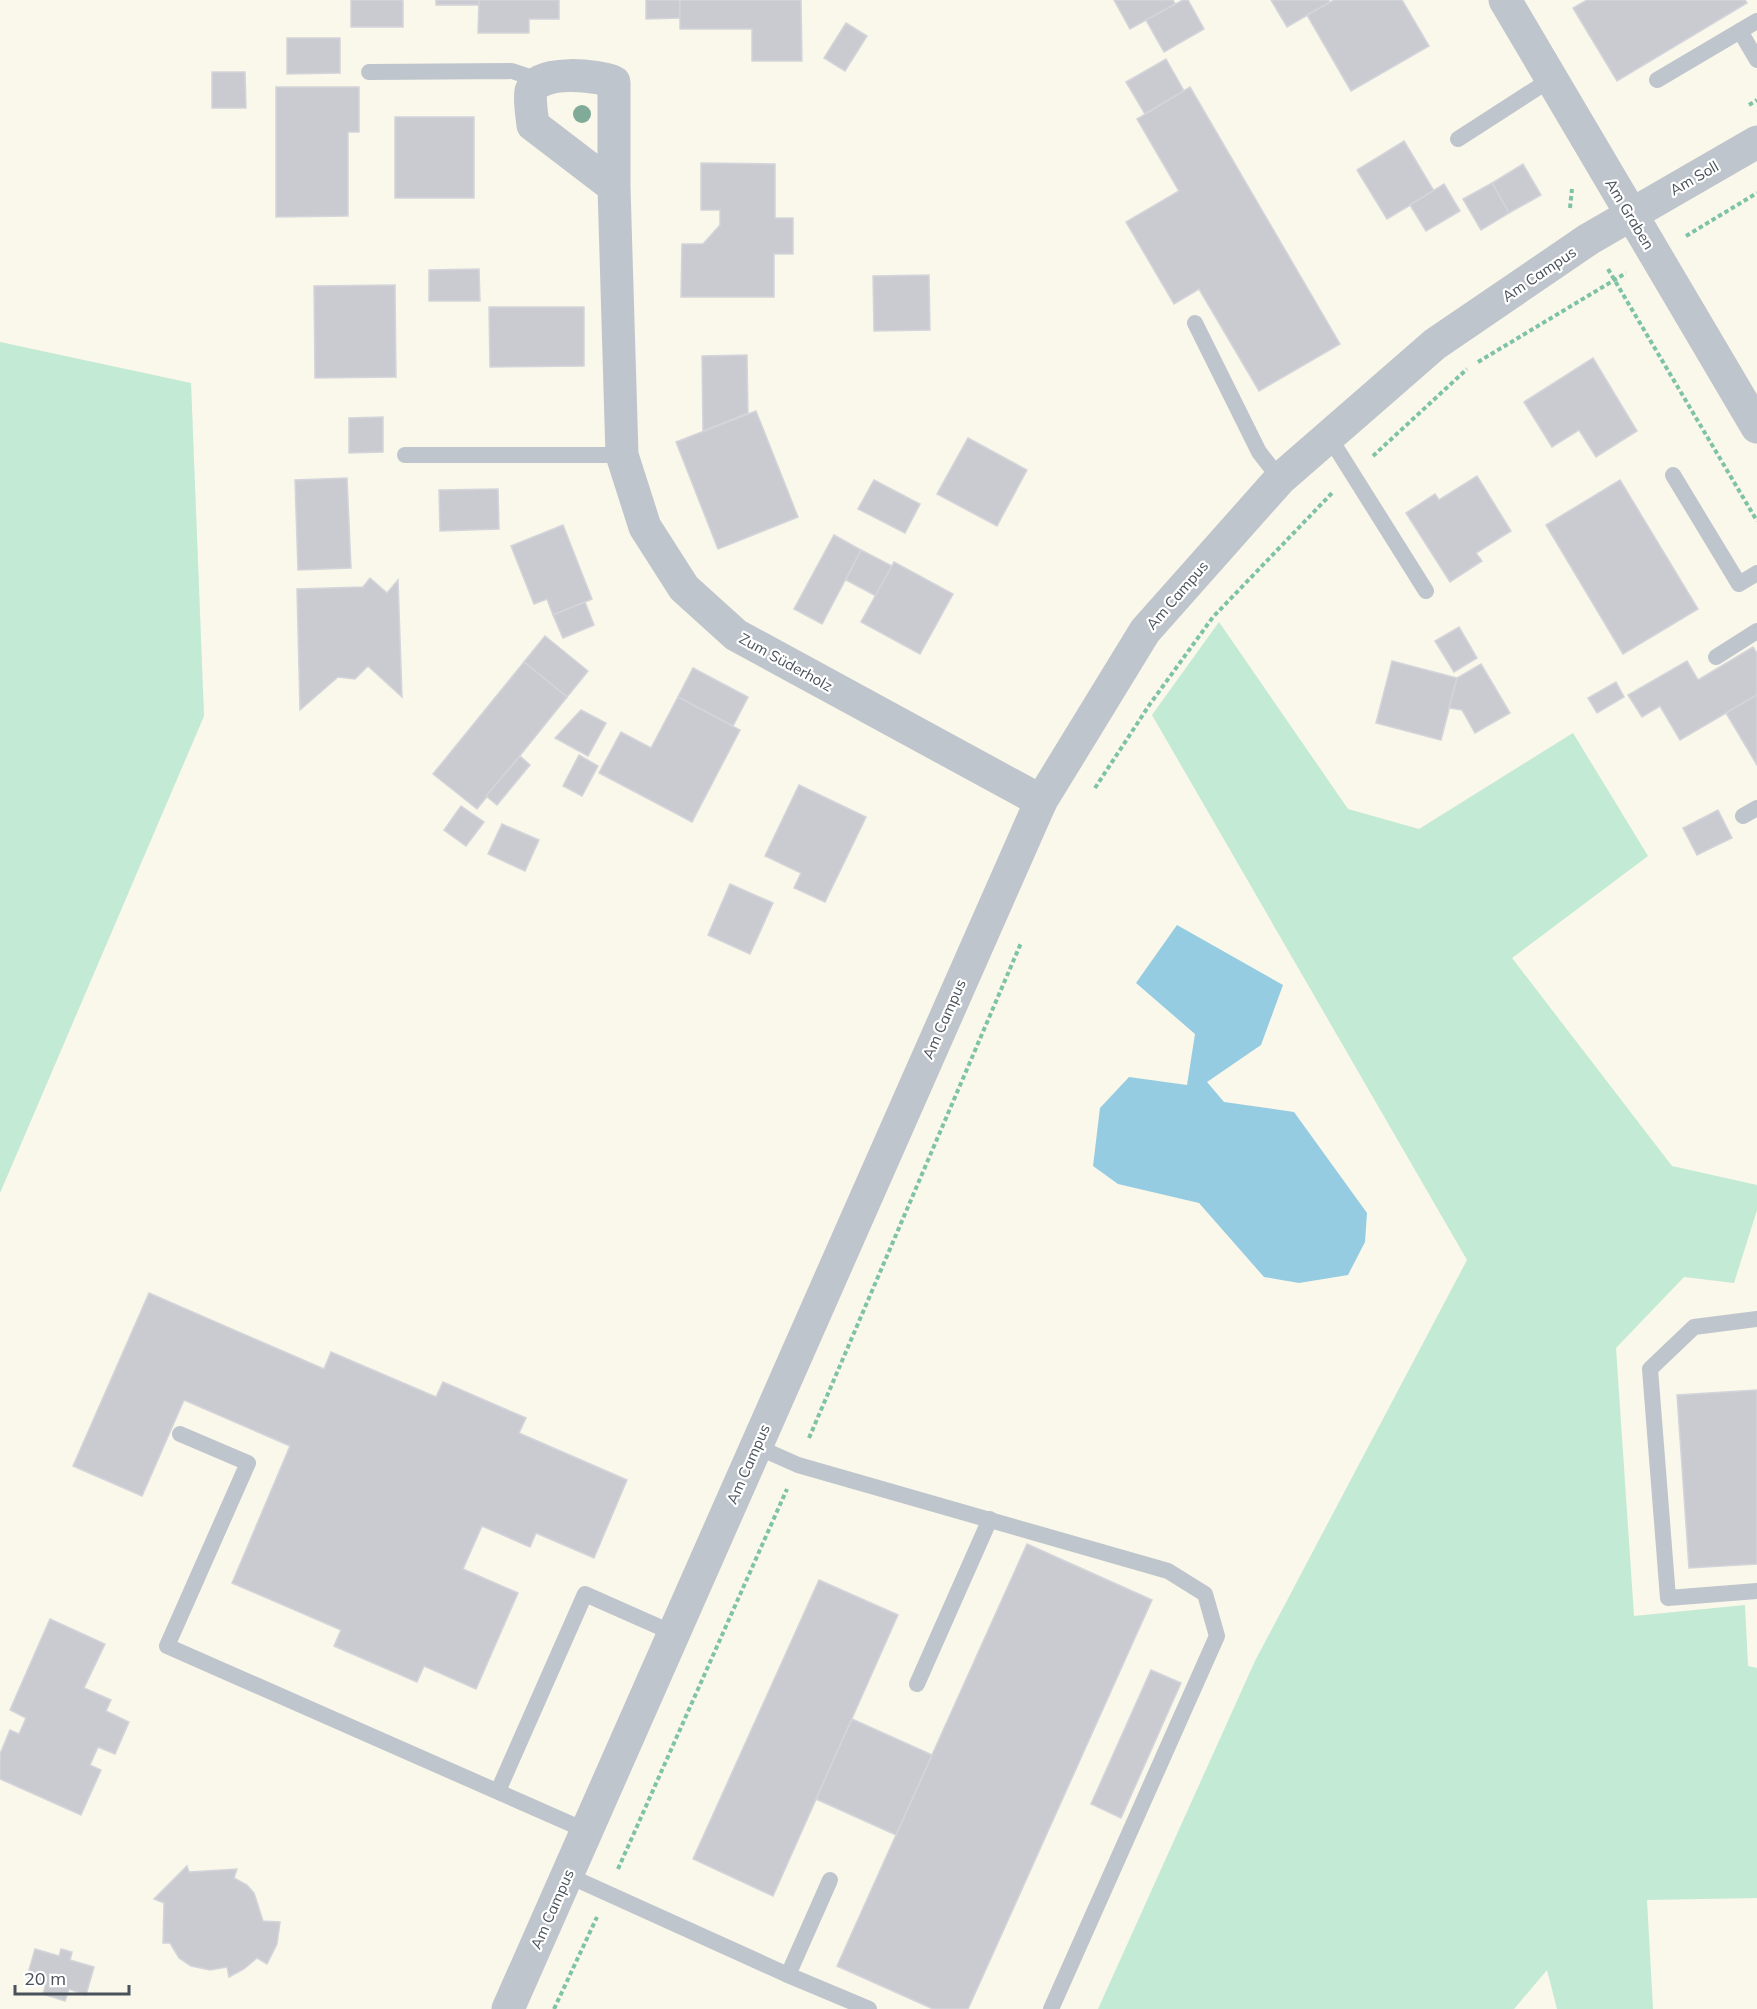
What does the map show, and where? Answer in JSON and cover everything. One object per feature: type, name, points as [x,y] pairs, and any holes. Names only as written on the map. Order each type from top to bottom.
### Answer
[{"type":"street","name":"Am Graben","points":[[1505,0],[1630,214],[1752,406]]},
{"type":"street","name":"Zum Süderholz","points":[[539,80],[550,76],[561,76],[604,78],[614,82],[622,455],[645,527],[684,588],[736,635],[1041,801]]},
{"type":"street","points":[[539,80],[531,92],[533,125],[615,187]]},
{"type":"street","name":"Am Soll","points":[[1630,214],[1757,142]]},
{"type":"street","name":"Am Campus","points":[[508,2009],[1041,801],[1145,632],[1280,479],[1328,435],[1436,344],[1589,239],[1630,214]]},
{"type":"lane","points":[[1657,80],[1757,21]]},
{"type":"lane","points":[[1740,31],[1757,60]]},
{"type":"lane","points":[[369,72],[512,71],[539,80]]},
{"type":"lane","points":[[1458,139],[1551,79]]},
{"type":"lane","points":[[1195,323],[1259,452],[1280,479]]},
{"type":"lane","points":[[1328,435],[1426,591]]},
{"type":"lane","points":[[405,455],[622,455]]},
{"type":"lane","points":[[1673,475],[1740,584],[1757,573]]},
{"type":"lane","points":[[1716,657],[1757,631]]},
{"type":"lane","points":[[1757,1319],[1694,1327],[1650,1369],[1668,1598],[1757,1591]]},
{"type":"lane","points":[[180,1434],[248,1463],[167,1646],[587,1831]]},
{"type":"lane","points":[[755,1446],[798,1465],[1168,1571],[1205,1594],[1216,1636],[1051,2009]]},
{"type":"lane","points":[[917,1683],[990,1519]]},
{"type":"lane","points":[[498,1791],[585,1594],[673,1633]]},
{"type":"lane","points":[[567,1875],[869,2009]]},
{"type":"lane","points":[[788,1975],[830,1880]]},
{"type":"path","points":[[1093,790],[1150,704],[1213,617],[1306,518],[1468,368],[1757,193]]},
{"type":"path","points":[[1589,239],[1757,521]]},
{"type":"path","points":[[554,2009],[798,1465],[1023,939]]},
{"type":"shaded area","points":[[0,0],[1757,0],[1757,2009],[0,2009],[0,1193],[204,716],[191,384],[0,342]]},
{"type":"green space","points":[[0,342],[191,383],[204,716],[0,1193]]},
{"type":"green space","points":[[1219,622],[1348,809],[1419,829],[1573,733],[1648,856],[1512,958],[1672,1166],[1757,1185],[1757,1210],[1734,1283],[1684,1277],[1616,1348],[1634,1616],[1745,1605],[1748,1666],[1757,1668],[1757,1898],[1647,1900],[1653,2009],[1557,2009],[1547,1970],[1514,2009],[1098,2009],[1255,1661],[1467,1260],[1152,715]]},
{"type":"water","points":[[1177,925],[1283,985],[1261,1045],[1207,1082],[1224,1102],[1294,1112],[1367,1213],[1365,1242],[1348,1275],[1299,1283],[1264,1277],[1199,1203],[1118,1184],[1093,1166],[1100,1108],[1129,1077],[1187,1085],[1195,1034],[1136,983]]},
{"type":"building","points":[[351,0],[403,0],[403,27],[351,27]]},
{"type":"building","points":[[436,0],[479,0],[479,5],[436,5]]},
{"type":"building","points":[[479,0],[559,0],[559,19],[529,19],[529,33],[478,33]]},
{"type":"building","points":[[646,0],[680,0],[680,18],[646,19]]},
{"type":"building","points":[[680,0],[801,0],[802,61],[752,61],[752,29],[680,29]]},
{"type":"building","points":[[1114,0],[1173,0],[1175,4],[1130,29]]},
{"type":"building","points":[[1183,0],[1188,0],[1204,29],[1164,52],[1146,20]]},
{"type":"building","points":[[1271,0],[1328,0],[1330,2],[1287,27]]},
{"type":"building","points":[[1334,0],[1402,0],[1429,46],[1351,91],[1307,15]]},
{"type":"building","points":[[1587,0],[1745,0],[1747,3],[1617,81],[1573,8]]},
{"type":"building","points":[[846,23],[867,36],[845,71],[824,58]]},
{"type":"building","points":[[287,38],[340,38],[340,73],[287,74]]},
{"type":"building","points":[[1166,59],[1184,91],[1145,114],[1126,82]]},
{"type":"building","points":[[212,72],[245,72],[246,108],[212,108]]},
{"type":"building","points":[[276,87],[359,87],[359,132],[348,132],[348,216],[276,217]]},
{"type":"building","points":[[1190,87],[1340,344],[1259,391],[1199,289],[1174,304],[1126,222],[1179,191],[1137,119]]},
{"type":"building","points":[[395,117],[474,117],[474,198],[395,198]]},
{"type":"building","points":[[1404,141],[1434,191],[1387,219],[1357,170]]},
{"type":"building","points":[[701,163],[775,164],[775,218],[793,218],[793,254],[774,254],[774,297],[681,297],[682,244],[703,244],[720,225],[720,210],[701,210]]},
{"type":"building","points":[[1523,164],[1541,195],[1509,213],[1492,183]]},
{"type":"building","points":[[1492,183],[1509,213],[1481,230],[1463,199]]},
{"type":"building","points":[[1444,184],[1460,211],[1426,231],[1410,205]]},
{"type":"building","points":[[479,269],[480,301],[429,301],[429,270]]},
{"type":"building","points":[[929,275],[930,330],[874,331],[873,276]]},
{"type":"building","points":[[395,285],[396,377],[315,378],[314,286]]},
{"type":"building","points":[[489,307],[584,307],[584,366],[490,367]]},
{"type":"building","points":[[747,355],[748,413],[703,431],[702,356]]},
{"type":"building","points":[[1593,358],[1637,431],[1596,457],[1579,430],[1552,447],[1524,402]]},
{"type":"building","points":[[756,411],[798,517],[718,549],[676,442]]},
{"type":"building","points":[[383,417],[383,452],[349,453],[349,418]]},
{"type":"building","points":[[968,438],[1027,470],[997,526],[937,494]]},
{"type":"building","points":[[1477,476],[1511,531],[1476,553],[1482,561],[1450,582],[1406,513],[1435,494],[1439,500]]},
{"type":"building","points":[[347,478],[351,568],[298,570],[295,480]]},
{"type":"building","points":[[874,480],[920,504],[905,533],[858,509]]},
{"type":"building","points":[[1620,480],[1698,609],[1623,654],[1546,525]]},
{"type":"building","points":[[498,489],[499,529],[440,531],[439,490]]},
{"type":"building","points":[[563,525],[592,599],[553,615],[547,599],[534,604],[511,546]]},
{"type":"building","points":[[834,535],[861,550],[822,624],[794,609]]},
{"type":"building","points":[[861,550],[892,566],[876,596],[846,580]]},
{"type":"building","points":[[894,562],[953,594],[920,654],[861,622]]},
{"type":"building","points":[[370,578],[387,593],[398,580],[402,697],[368,666],[355,679],[338,677],[300,710],[297,589],[363,587]]},
{"type":"building","points":[[585,602],[594,625],[563,638],[553,615]]},
{"type":"building","points":[[1459,627],[1477,658],[1454,672],[1435,641]]},
{"type":"building","points":[[545,636],[588,671],[567,697],[524,662]]},
{"type":"building","points":[[1753,647],[1757,653],[1757,695],[1680,740],[1660,706],[1642,717],[1628,695],[1687,661],[1698,680]]},
{"type":"building","points":[[1392,661],[1457,678],[1441,740],[1376,723]]},
{"type":"building","points":[[524,662],[567,697],[477,809],[433,774]]},
{"type":"building","points":[[1481,664],[1510,713],[1475,733],[1462,710],[1449,708],[1457,678]]},
{"type":"building","points":[[693,668],[748,697],[733,726],[678,697]]},
{"type":"building","points":[[1616,682],[1624,697],[1597,713],[1588,698]]},
{"type":"building","points":[[1757,695],[1757,765],[1726,713]]},
{"type":"building","points":[[678,697],[740,730],[692,822],[599,773],[621,732],[651,748]]},
{"type":"building","points":[[581,710],[606,723],[588,756],[555,738]]},
{"type":"building","points":[[579,755],[598,766],[582,796],[563,786]]},
{"type":"building","points":[[520,756],[530,765],[497,805],[486,796]]},
{"type":"building","points":[[799,785],[866,817],[825,902],[794,888],[801,873],[765,856]]},
{"type":"building","points":[[461,806],[484,822],[466,846],[444,830]]},
{"type":"building","points":[[1718,810],[1732,838],[1697,855],[1683,828]]},
{"type":"building","points":[[502,824],[539,840],[525,871],[488,854]]},
{"type":"building","points":[[730,884],[773,903],[750,954],[708,935]]},
{"type":"building","points":[[149,1293],[324,1369],[331,1352],[436,1397],[443,1382],[526,1418],[519,1433],[627,1480],[594,1558],[536,1533],[530,1547],[482,1526],[463,1569],[518,1593],[476,1689],[424,1666],[417,1682],[334,1646],[341,1630],[232,1583],[290,1446],[184,1400],[142,1496],[73,1466]]},
{"type":"building","points":[[1757,1390],[1757,1564],[1689,1568],[1677,1395]]},
{"type":"building","points":[[1027,1544],[1152,1600],[968,2009],[933,2009],[837,1966]]},
{"type":"building","points":[[819,1580],[898,1615],[773,1896],[693,1859]]},
{"type":"building","points":[[50,1619],[105,1644],[84,1688],[111,1700],[106,1711],[129,1722],[115,1754],[98,1747],[90,1765],[101,1770],[81,1815],[0,1779],[0,1754],[10,1730],[19,1734],[26,1718],[10,1710]]},
{"type":"building","points":[[1151,1670],[1181,1683],[1121,1818],[1091,1804]]},
{"type":"building","points":[[852,1719],[932,1755],[896,1835],[816,1799]]},
{"type":"building","points":[[187,1866],[189,1872],[237,1869],[234,1878],[247,1885],[254,1893],[263,1921],[280,1922],[277,1944],[267,1964],[257,1958],[244,1969],[229,1977],[227,1967],[210,1970],[191,1966],[179,1958],[170,1943],[163,1943],[164,1903],[154,1899]]},
{"type":"building","points":[[35,1949],[59,1956],[61,1949],[72,1952],[70,1960],[94,1967],[86,1995],[69,1989],[65,2001],[43,1994],[46,1983],[27,1977]]}]
